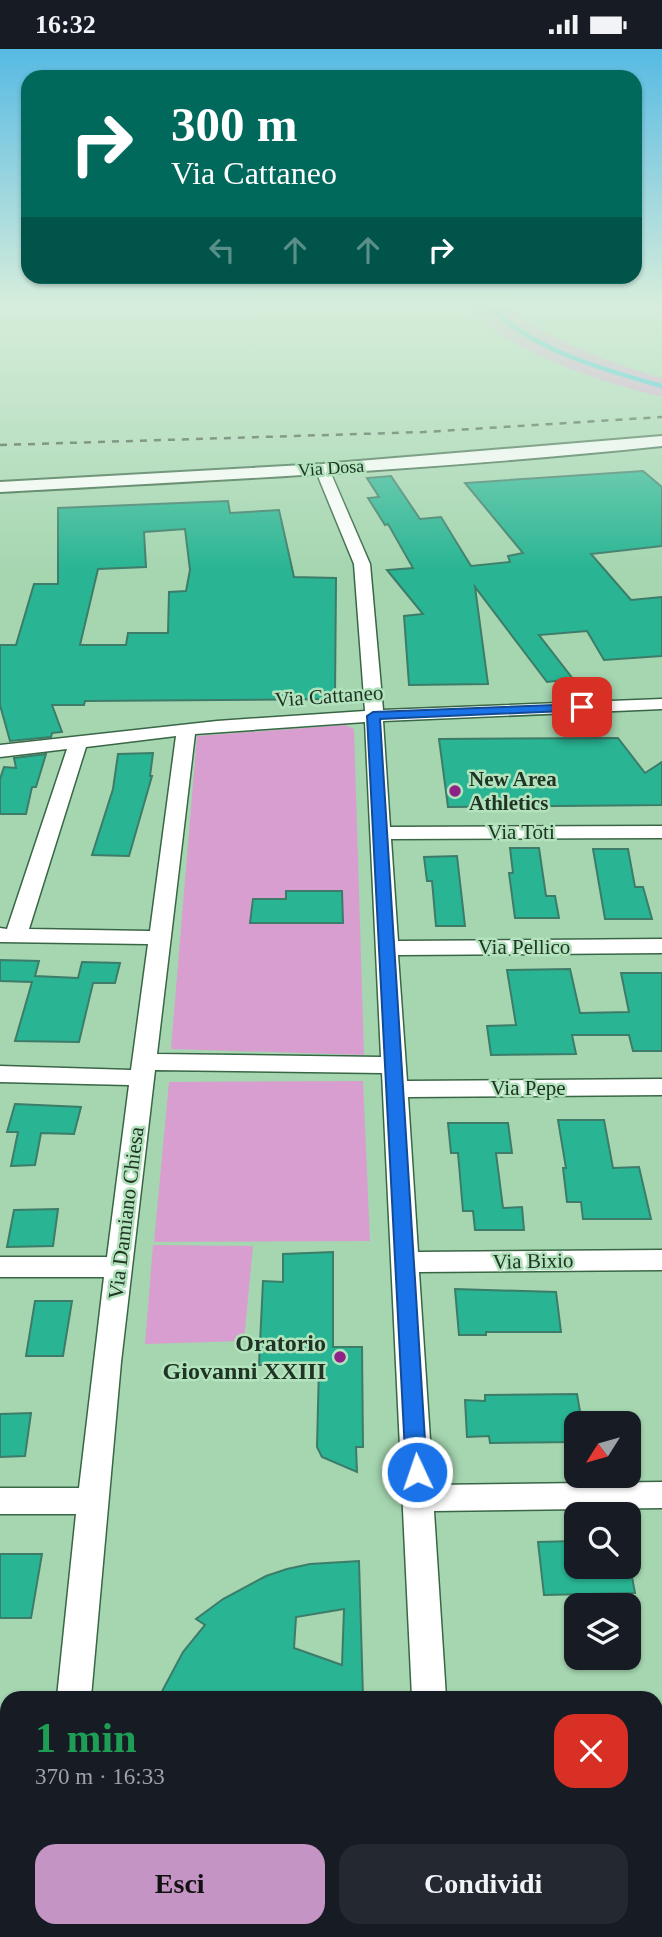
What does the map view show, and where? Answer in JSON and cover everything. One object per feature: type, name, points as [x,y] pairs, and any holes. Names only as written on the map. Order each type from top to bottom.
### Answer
[{"type":"street","name":"Via Dosa","points":[[0,487],[322,469],[660,443]]},
{"type":"street","points":[[322,469],[362,564],[387,948],[429,1691]]},
{"type":"street","name":"Via Cattaneo","points":[[0,751],[187,729],[373,716],[662,704]]},
{"type":"street","name":"Via Damiano Chiesa","points":[[75,1691],[107,1362],[187,729]]},
{"type":"street","points":[[79,741],[8,935],[159,938]]},
{"type":"street","name":"Via Toti","points":[[380,833],[662,832]]},
{"type":"street","name":"Via Pellico","points":[[387,948],[662,946]]},
{"type":"street","name":"Via Pepe","points":[[0,1074],[144,1070],[662,1087]]},
{"type":"street","name":"Via Bixio","points":[[405,1262],[662,1260]]},
{"type":"street","points":[[0,1267],[120,1267]]},
{"type":"street","points":[[418,1498],[662,1495]]},
{"type":"street","points":[[0,1501],[94,1501]]},
{"type":"shaded area","points":[[345,725],[354,729],[364,1055],[171,1049],[197,736]]},
{"type":"shaded area","points":[[363,1081],[370,1241],[154,1242],[169,1082]]},
{"type":"shaded area","points":[[153,1245],[253,1246],[244,1341],[145,1344]]},
{"type":"building","points":[[643,471],[662,487],[662,546],[591,554],[631,600],[662,597],[662,656],[604,660],[587,631],[539,635],[573,679],[547,682],[475,587],[488,684],[409,685],[404,616],[423,614],[387,570],[413,568],[388,524],[385,525],[368,498],[379,497],[367,478],[391,476],[420,519],[441,517],[471,566],[510,562],[508,556],[523,553],[465,483]]},
{"type":"building","points":[[228,501],[230,513],[279,510],[294,577],[336,578],[335,699],[85,701],[84,705],[52,705],[62,732],[52,733],[51,737],[10,741],[0,705],[0,645],[16,645],[34,584],[58,584],[58,508]],"holes":[[[185,529],[190,570],[186,591],[169,592],[168,633],[128,633],[126,645],[80,645],[98,569],[146,567],[144,532]]]},
{"type":"building","points":[[618,738],[645,773],[662,762],[662,805],[448,807],[439,739]]},
{"type":"building","points":[[153,753],[152,776],[129,856],[92,855],[113,789],[118,754]]},
{"type":"building","points":[[46,754],[36,787],[32,787],[26,814],[0,814],[0,779],[4,767],[16,768],[14,758]]},
{"type":"building","points":[[510,848],[539,848],[546,896],[555,896],[559,918],[515,918],[509,873],[513,873]]},
{"type":"building","points":[[593,849],[628,849],[635,887],[643,887],[652,919],[605,919]]},
{"type":"building","points":[[457,856],[465,926],[436,926],[432,881],[427,881],[424,857]]},
{"type":"building","points":[[286,891],[342,891],[343,923],[250,923],[253,899],[286,899]]},
{"type":"building","points":[[0,960],[39,961],[35,976],[78,978],[82,962],[120,963],[115,983],[93,983],[79,1042],[15,1041],[32,982],[0,981]]},
{"type":"building","points":[[570,969],[580,1013],[629,1012],[621,973],[662,973],[662,1051],[633,1051],[629,1035],[572,1035],[576,1054],[491,1055],[487,1026],[516,1025],[507,970]]},
{"type":"building","points":[[15,1104],[81,1107],[74,1134],[41,1133],[35,1165],[11,1166],[18,1132],[7,1132]]},
{"type":"building","points":[[558,1120],[604,1120],[613,1168],[639,1167],[651,1219],[583,1219],[581,1202],[567,1202],[563,1168],[566,1168]]},
{"type":"building","points":[[448,1123],[508,1123],[512,1153],[496,1153],[503,1208],[522,1207],[524,1230],[475,1230],[473,1211],[463,1211],[458,1153],[451,1153]]},
{"type":"building","points":[[58,1209],[53,1246],[7,1247],[14,1210]]},
{"type":"building","name":"Oratorio Giovanni XXIII","points":[[333,1252],[333,1347],[362,1347],[363,1447],[356,1447],[357,1472],[322,1457],[317,1447],[319,1365],[259,1365],[263,1281],[283,1282],[283,1254]]},
{"type":"building","points":[[455,1289],[556,1292],[561,1332],[486,1332],[486,1335],[459,1335]]},
{"type":"building","points":[[35,1301],[72,1301],[63,1356],[26,1356]]},
{"type":"building","points":[[577,1394],[580,1411],[564,1411],[564,1442],[490,1443],[489,1436],[467,1437],[465,1400],[485,1401],[485,1395]]},
{"type":"building","points":[[31,1413],[25,1456],[0,1457],[0,1414]]},
{"type":"building","points":[[564,1541],[564,1579],[632,1579],[635,1593],[544,1595],[538,1542]]},
{"type":"building","points":[[0,1554],[42,1554],[31,1618],[0,1618]]},
{"type":"building","points":[[359,1561],[363,1691],[162,1691],[183,1652],[205,1625],[196,1619],[223,1599],[266,1576],[310,1564]],"holes":[[[344,1609],[342,1665],[294,1648],[296,1617]]]},
{"type":"railway","points":[[0,445],[424,432],[662,417]]},
{"type":"place","name":"New Area Athletics","points":[[455,791]]},
{"type":"place","name":"Oratorio Giovanni XXIII","points":[[340,1357]]},
{"type":"route","points":[[417,1472],[373,716],[582,707]]}]
